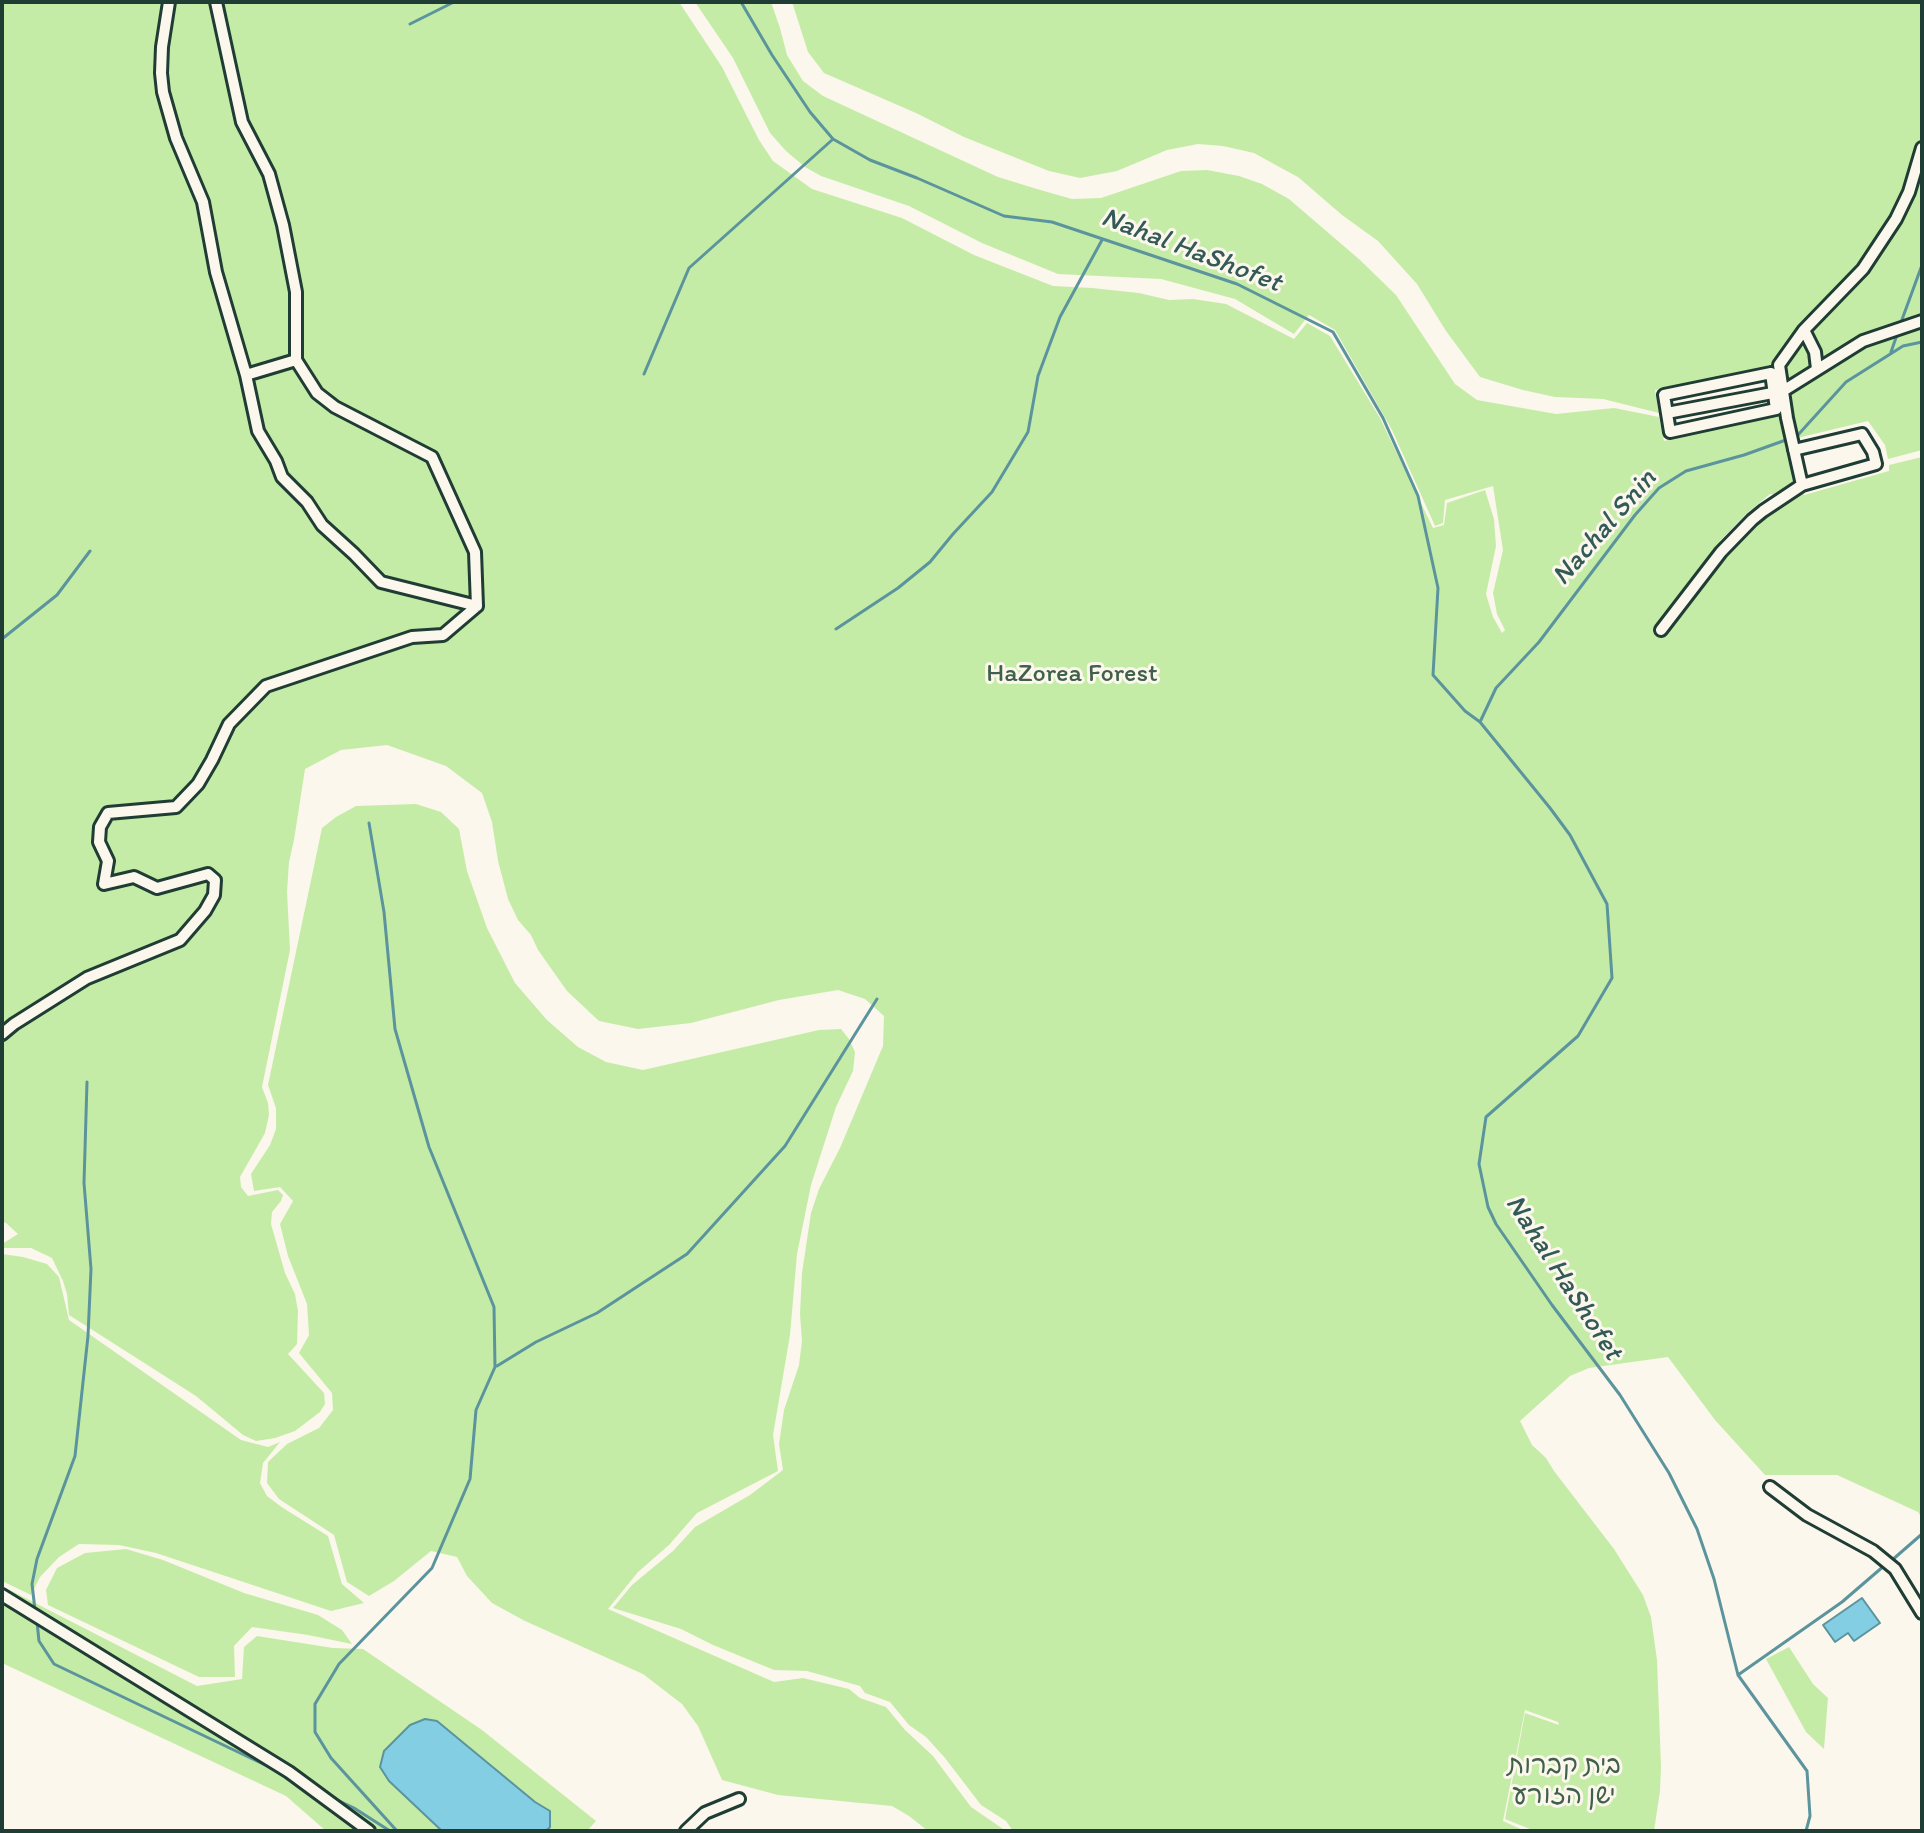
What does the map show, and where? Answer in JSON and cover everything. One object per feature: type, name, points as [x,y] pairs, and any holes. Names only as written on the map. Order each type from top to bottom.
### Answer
[{"type":"street","points":[[169,2],[162,47],[163,92],[176,138],[203,202],[216,272],[246,375],[258,431],[282,477],[307,502],[322,525],[381,582],[477,606]]},
{"type":"street","points":[[216,2],[242,122],[269,174],[283,225],[296,292],[296,360],[317,393],[335,407],[432,457],[475,552],[477,606]]},
{"type":"street","points":[[1802,485],[1778,391],[1771,373],[1664,395],[1670,432],[1776,409],[1778,391],[1779,365],[1804,330],[1863,269],[1896,219],[1909,192],[1922,148]]},
{"type":"street","points":[[1667,413],[1778,391],[1863,341],[1922,321]]},
{"type":"street","points":[[1804,330],[1815,352],[1817,369]]},
{"type":"street","points":[[246,375],[296,360]]},
{"type":"street","points":[[1661,630],[1715,560],[1744,528],[1773,503],[1802,485],[1876,464],[1862,434],[1792,442]]},
{"type":"street","points":[[2,1034],[87,978],[180,940],[205,911],[214,895],[215,880],[208,874],[157,888],[134,877],[104,884],[108,861],[99,842],[100,827],[108,813],[176,807],[198,784],[229,724],[266,686],[412,637],[443,635],[477,606]]},
{"type":"street","points":[[1770,1487],[1834,1531],[1873,1551],[1895,1569],[1922,1613]]},
{"type":"street","points":[[2,1595],[289,1772],[369,1831]]},
{"type":"street","points":[[686,1831],[705,1813],[739,1799]]},
{"type":"green space","name":"HaZorea Forest","points":[[2,2],[679,2],[722,67],[773,161],[812,189],[902,218],[974,255],[1053,286],[1226,304],[1294,339],[1307,323],[1330,336],[1380,418],[1433,528],[1444,525],[1447,503],[1485,490],[1494,519],[1496,546],[1486,594],[1502,633],[1505,630],[1497,614],[1493,593],[1503,550],[1493,486],[1445,500],[1443,523],[1435,526],[1392,430],[1335,330],[1309,315],[1294,334],[1235,299],[1161,279],[1058,274],[982,243],[909,206],[821,176],[786,151],[770,133],[733,58],[695,2],[771,2],[787,55],[803,81],[823,96],[998,177],[1072,199],[1101,198],[1181,171],[1207,170],[1262,184],[1289,199],[1396,295],[1455,384],[1477,400],[1556,414],[1614,408],[1659,417],[1664,441],[1786,414],[1781,363],[1655,390],[1659,413],[1603,399],[1555,397],[1480,377],[1417,284],[1378,241],[1298,177],[1254,153],[1198,144],[1167,150],[1117,171],[1080,178],[1049,171],[964,137],[824,73],[808,52],[792,2],[1922,2],[1922,140],[1907,190],[1894,218],[1862,267],[1788,350],[1865,270],[1898,221],[1922,157],[1922,450],[1888,459],[1885,445],[1868,421],[1793,439],[1787,422],[1804,495],[1889,471],[1889,465],[1922,457],[1922,1518],[1918,1512],[1837,1475],[1765,1475],[1715,1420],[1668,1357],[1589,1368],[1570,1376],[1520,1421],[1532,1445],[1546,1458],[1614,1549],[1643,1595],[1651,1617],[1657,1660],[1661,1766],[1654,1831],[1535,1831],[1505,1819],[1525,1713],[1559,1725],[1525,1710],[1503,1821],[1525,1831],[1013,1831],[1006,1821],[981,1805],[945,1758],[926,1737],[909,1725],[890,1702],[865,1693],[860,1686],[807,1671],[774,1670],[681,1629],[613,1608],[632,1585],[673,1551],[695,1527],[750,1495],[783,1470],[779,1444],[784,1410],[799,1365],[802,1273],[811,1213],[883,1046],[884,1016],[865,999],[838,990],[779,1000],[691,1023],[638,1029],[599,1021],[567,991],[518,920],[508,899],[492,822],[482,793],[446,766],[387,745],[341,750],[305,769],[289,862],[290,950],[262,1087],[269,1115],[265,1133],[240,1177],[241,1187],[248,1196],[278,1190],[283,1195],[272,1212],[271,1224],[298,1311],[297,1344],[288,1354],[324,1393],[325,1404],[320,1412],[295,1431],[275,1438],[256,1441],[243,1435],[196,1396],[69,1315],[67,1294],[52,1258],[31,1248],[2,1248],[2,1244],[18,1234],[2,1222]],"holes":[[[1770,494],[1785,496],[1729,549],[1720,541]]]},
{"type":"green space","points":[[416,804],[441,812],[459,829],[467,871],[487,928],[515,983],[547,1020],[578,1047],[606,1062],[643,1070],[819,1030],[841,1029],[849,1039],[855,1052],[853,1071],[836,1107],[811,1185],[797,1254],[790,1335],[773,1435],[778,1471],[697,1513],[669,1545],[638,1572],[608,1609],[774,1682],[803,1678],[849,1689],[860,1698],[886,1707],[933,1756],[971,1807],[1006,1831],[928,1831],[892,1806],[778,1795],[722,1780],[698,1726],[682,1704],[643,1674],[492,1603],[467,1576],[457,1557],[431,1551],[394,1581],[369,1596],[347,1582],[334,1535],[279,1499],[267,1483],[268,1462],[287,1444],[319,1428],[333,1410],[332,1393],[299,1353],[309,1335],[307,1304],[288,1256],[280,1224],[293,1201],[280,1187],[254,1191],[251,1174],[270,1145],[276,1129],[276,1108],[268,1085],[322,828],[356,806]]},
{"type":"green space","points":[[2,1254],[47,1264],[59,1277],[69,1320],[241,1440],[268,1447],[280,1442],[263,1463],[260,1483],[267,1496],[328,1536],[342,1584],[364,1603],[331,1611],[156,1553],[119,1545],[79,1544],[59,1557],[40,1577],[31,1595],[2,1581]]},
{"type":"green space","points":[[126,1549],[163,1560],[244,1593],[318,1615],[342,1630],[352,1644],[252,1627],[234,1646],[235,1677],[199,1677],[48,1605],[46,1590],[57,1568],[85,1553]]},
{"type":"green space","points":[[2,1586],[197,1686],[242,1679],[244,1647],[257,1636],[333,1648],[363,1649],[482,1730],[596,1821],[587,1831],[326,1831],[286,1796],[2,1663]]},
{"type":"green space","points":[[1789,1647],[1813,1684],[1828,1698],[1824,1749],[1806,1732],[1766,1659]]},
{"type":"water","points":[[1862,1598],[1880,1623],[1854,1641],[1848,1633],[1835,1642],[1823,1625]]},
{"type":"water","points":[[425,1719],[437,1721],[550,1811],[550,1827],[546,1831],[442,1831],[389,1781],[380,1767],[384,1751],[410,1725]]},
{"type":"waterway","points":[[410,24],[454,2]]},
{"type":"waterway","name":"Nahal HaShofet","points":[[741,2],[810,112],[833,139],[870,160],[1004,216],[1052,222],[1237,284],[1333,332],[1383,418],[1418,496],[1438,588],[1433,675],[1465,711],[1480,722],[1550,808],[1570,835],[1607,904],[1612,978],[1578,1036],[1486,1117],[1479,1164],[1488,1207],[1496,1224],[1552,1305],[1620,1395],[1669,1473],[1697,1529],[1714,1579],[1738,1675],[1807,1771],[1810,1816],[1806,1831]]},
{"type":"waterway","points":[[644,374],[689,268],[832,140]]},
{"type":"waterway","points":[[836,629],[898,588],[930,562],[992,492],[1028,432],[1038,376],[1060,317],[1102,240]]},
{"type":"waterway","points":[[1900,325],[1922,265]]},
{"type":"waterway","points":[[1891,352],[1898,332]]},
{"type":"waterway","name":"Nachal Snin","points":[[1480,722],[1496,688],[1539,642],[1659,488],[1686,471],[1797,436],[1846,382],[1903,346],[1922,342]]},
{"type":"waterway","points":[[2,639],[57,595],[90,551]]},
{"type":"waterway","points":[[369,823],[384,912],[395,1029],[429,1147],[494,1307],[495,1367],[476,1410],[470,1479],[432,1568],[339,1664],[315,1704],[315,1732],[331,1758],[397,1831]]},
{"type":"waterway","points":[[497,1366],[536,1342],[597,1313],[687,1254],[785,1146],[877,999]]},
{"type":"waterway","points":[[35,1610],[32,1584],[37,1559],[75,1456],[88,1336],[91,1269],[84,1183],[87,1082]]},
{"type":"waterway","points":[[1891,1561],[1922,1534]]},
{"type":"waterway","points":[[1738,1675],[1842,1602],[1885,1565]]},
{"type":"waterway","points":[[37,1622],[39,1641],[54,1664],[286,1775]]},
{"type":"waterway","points":[[329,1796],[390,1831]]},
{"type":"park label","name":"בית קברות ישן הזורע","points":[[1564,1781]]}]
